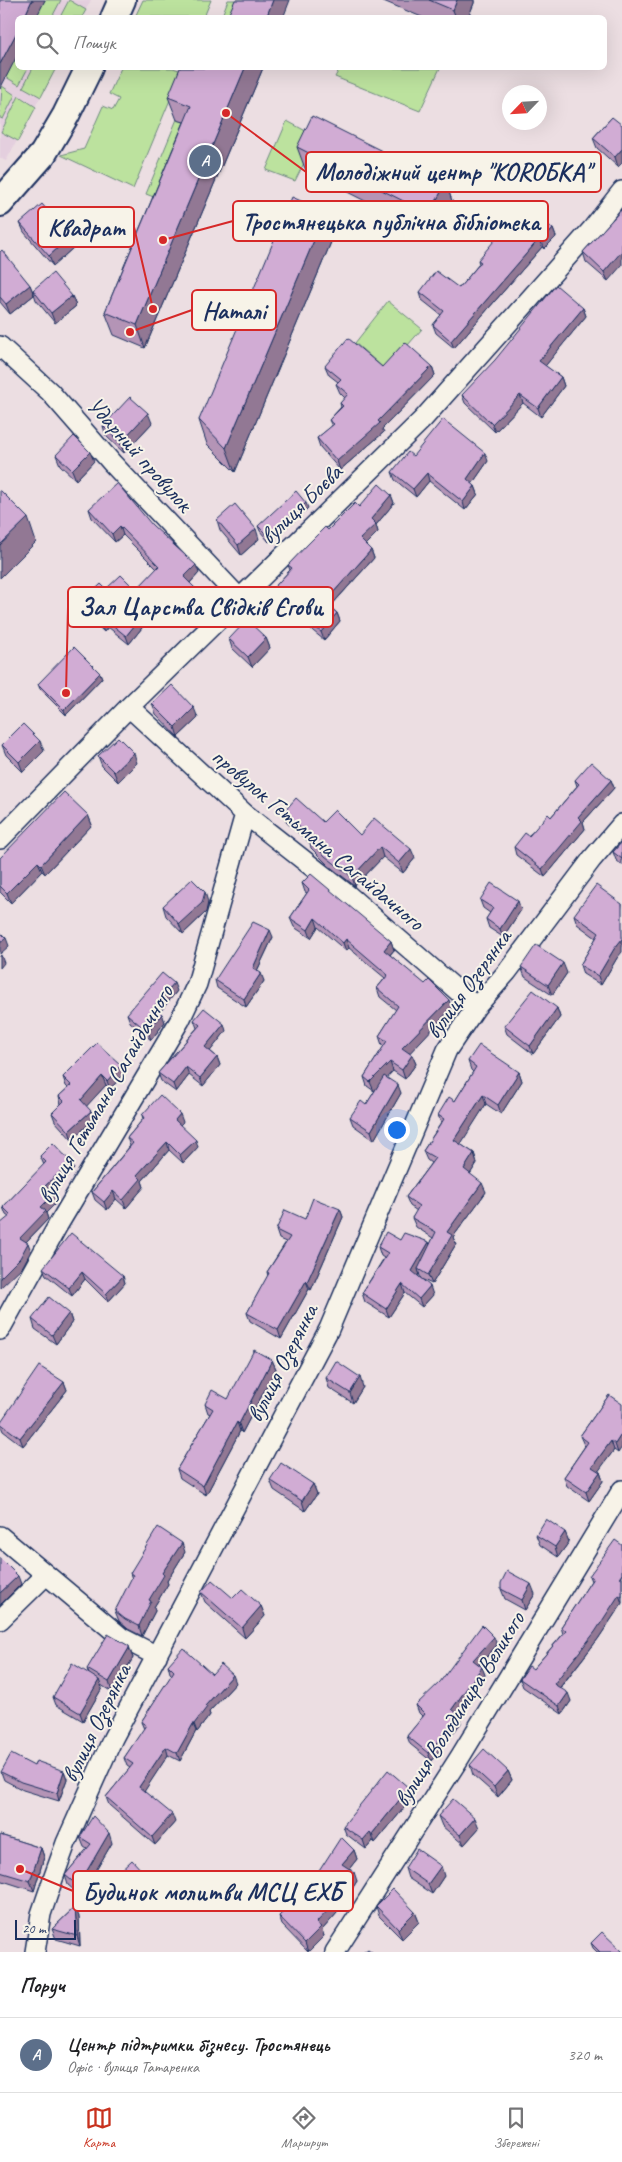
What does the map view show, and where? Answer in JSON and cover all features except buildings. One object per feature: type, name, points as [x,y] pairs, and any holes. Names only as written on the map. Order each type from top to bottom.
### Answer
[{"type":"main road","points":[[115,15],[122,0]]},
{"type":"main road","points":[[0,203],[43,154],[89,70]]},
{"type":"street","name":"вулиця Боєва","points":[[0,839],[129,707],[423,419],[592,229],[622,191]]},
{"type":"street","name":"Ударний провулок","points":[[0,346],[50,392],[112,463],[240,599]]},
{"type":"street","name":"провулок Гетьмана Сагайдачного","points":[[129,707],[245,814],[348,895],[476,1007]]},
{"type":"street","name":"вулиця Гетьмана Сагайдачного","points":[[0,1330],[58,1225],[180,1020],[197,984],[245,814]]},
{"type":"street","name":"вулиця Озерянка","points":[[35,1952],[41,1914],[66,1843],[113,1738],[329,1329],[447,1050],[476,1007],[507,972],[592,859],[622,824]]},
{"type":"street","name":"вулиця Володимира Великого","points":[[335,1952],[460,1757],[622,1490]]},
{"type":"street","points":[[0,1536],[122,1638],[156,1656]]},
{"type":"street","points":[[0,1620],[46,1575]]},
{"type":"shaded area","points":[[0,0],[91,0],[83,15],[15,15],[15,70],[55,70],[6,161],[0,158]]},
{"type":"green space","points":[[45,0],[61,0],[53,15],[37,15]]},
{"type":"green space","points":[[69,0],[86,10],[83,15],[61,15]]},
{"type":"green space","points":[[143,0],[211,0],[205,15],[136,15]]},
{"type":"green space","points":[[228,0],[253,0],[247,15],[222,15]]},
{"type":"green space","points":[[15,59],[15,70],[27,70],[19,85],[6,77]]},
{"type":"green space","points":[[32,70],[55,70],[41,97],[23,87]]},
{"type":"green space","points":[[120,70],[182,71],[133,189],[61,155],[84,149],[103,106],[113,110],[119,99],[109,94]]},
{"type":"green space","points":[[339,70],[439,70],[420,111],[335,77]]},
{"type":"green space","points":[[2,86],[15,95],[3,119],[0,118]]},
{"type":"green space","points":[[19,96],[36,107],[18,141],[1,132]]},
{"type":"green space","points":[[177,119],[199,129],[169,203],[146,194]]},
{"type":"green space","points":[[287,121],[317,137],[295,181],[266,170]]},
{"type":"green space","points":[[388,301],[422,329],[386,370],[355,343]]},
{"type":"place","name":"Молодіжний центр \"КОRОБКА\"","points":[[226,113]]},
{"type":"place","name":"Центр підтримки бізнесу. Тростянець","points":[[205,161]]},
{"type":"place","name":"Тростянецька публічна бібліотека","points":[[163,240]]},
{"type":"place","name":"Квадрат","points":[[153,309]]},
{"type":"place","name":"Наталі","points":[[130,332]]},
{"type":"place","name":"Зал Царства Свідків Єгови","points":[[66,693]]},
{"type":"place","name":"Будинок молитви МСЦ ЕХБ","points":[[20,1869]]}]
